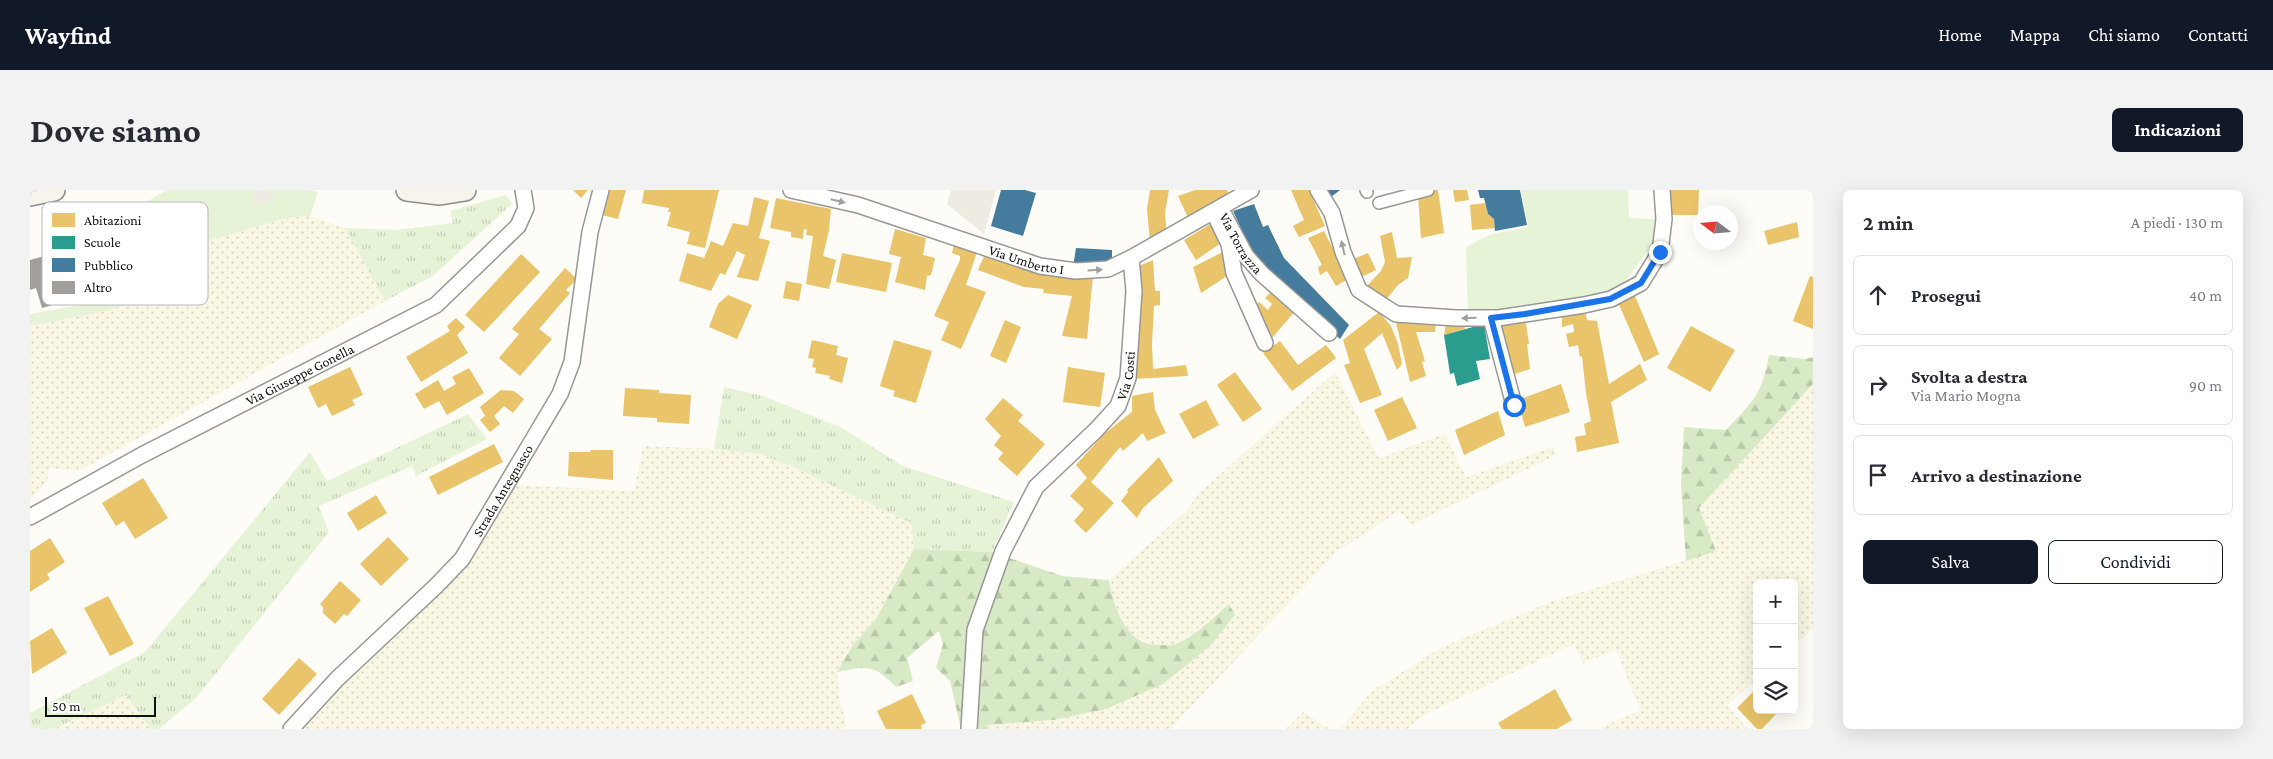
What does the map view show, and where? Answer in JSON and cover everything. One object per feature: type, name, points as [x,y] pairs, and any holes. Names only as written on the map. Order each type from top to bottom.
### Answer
[{"type":"main road","points":[[30,194],[54,190]]},
{"type":"main road","points":[[407,190],[440,194],[465,190]]},
{"type":"street","name":"Via Giuseppe Gonella","points":[[30,517],[142,454],[436,305],[518,226],[526,208],[523,190]]},
{"type":"street","name":"Strada Antegnasco","points":[[291,729],[338,679],[462,559],[560,394],[572,362],[590,232],[601,190]]},
{"type":"street","name":"Via Umberto I","points":[[791,190],[858,205],[1040,266],[1076,271],[1108,269],[1132,258],[1251,190]]},
{"type":"street","points":[[1318,190],[1332,212],[1342,252],[1359,290],[1396,314],[1456,318],[1491,318],[1593,303],[1610,299],[1641,283],[1660,252],[1664,220],[1662,190]]},
{"type":"street","points":[[1379,204],[1428,190]]},
{"type":"street","name":"Via Torrazza","points":[[1265,344],[1234,273],[1229,244],[1216,217],[1217,210],[1224,213],[1246,256],[1262,274],[1329,333]]},
{"type":"street","name":"Via Costi","points":[[969,729],[975,630],[1003,551],[1036,487],[1096,430],[1118,406],[1128,378],[1134,290],[1132,258]]},
{"type":"street","points":[[1491,318],[1514,405]]},
{"type":"shaded area","points":[[253,190],[276,195],[267,203],[253,204]]},
{"type":"shaded area","points":[[951,190],[996,190],[984,234],[947,204]]},
{"type":"shaded area","points":[[310,216],[345,228],[385,301],[79,471],[49,468],[47,482],[30,501],[30,326],[130,305],[208,305],[208,241],[286,218]]},
{"type":"shaded area","points":[[1335,372],[1379,458],[1445,434],[1466,477],[1552,447],[1559,454],[1411,525],[1399,511],[1337,552],[1172,729],[988,729],[987,725],[1053,720],[1106,709],[1229,604],[1175,645],[1152,646],[1128,632],[1113,604],[1109,580],[1187,510],[1200,492]]},
{"type":"shaded area","points":[[1813,384],[1813,629],[1798,642],[1798,579],[1753,579],[1753,682],[1727,705],[1748,729],[1598,729],[1640,710],[1616,650],[1583,663],[1574,644],[1432,711],[1416,721],[1409,729],[1340,729],[1372,691],[1444,646],[1553,601],[1716,551],[1699,508]]},
{"type":"shaded area","points":[[643,446],[714,449],[760,454],[793,467],[911,523],[914,549],[876,619],[853,645],[837,672],[839,699],[847,724],[844,729],[299,729],[338,687],[467,563],[512,485],[634,491]]},
{"type":"shaded area","points":[[126,695],[151,729],[53,729]]},
{"type":"shaded area","points":[[1303,712],[1330,729],[1286,729]]},
{"type":"green space","points":[[167,190],[309,190],[318,192],[310,216],[286,218],[208,241],[208,202],[148,201]]},
{"type":"green space","points":[[1521,190],[1628,190],[1629,218],[1655,219],[1652,244],[1622,287],[1604,297],[1468,314],[1466,247],[1491,234],[1528,227]]},
{"type":"green space","points":[[506,195],[512,204],[433,276],[385,301],[345,228],[396,230],[453,223],[450,211]]},
{"type":"green space","points":[[80,305],[125,305],[30,326],[30,314]]},
{"type":"green space","points":[[1769,355],[1806,359],[1813,357],[1813,384],[1699,508],[1716,551],[1686,561],[1681,485],[1684,427],[1726,430],[1755,397],[1763,379]]},
{"type":"green space","points":[[724,387],[763,396],[842,428],[903,466],[1014,502],[992,552],[914,549],[911,523],[793,467],[760,454],[714,449]]},
{"type":"green space","points":[[468,414],[487,439],[416,476],[412,466],[319,506],[329,532],[197,697],[159,729],[151,729],[126,695],[53,729],[30,729],[30,713],[145,652],[310,452],[327,481]]},
{"type":"green space","points":[[914,549],[992,552],[1062,576],[1109,580],[1114,602],[1124,624],[1130,633],[1139,640],[1149,644],[1176,644],[1197,631],[1229,604],[1235,615],[1210,646],[1163,684],[1106,709],[1053,720],[987,725],[988,729],[961,729],[950,681],[936,668],[943,644],[939,631],[907,658],[913,681],[896,687],[882,674],[870,669],[863,668],[837,672],[853,645],[876,619]]},
{"type":"building: Abitazioni","points":[[573,190],[588,190],[581,198]]},
{"type":"building: Abitazioni","points":[[609,190],[626,190],[618,219],[602,215]]},
{"type":"building: Abitazioni","points":[[644,190],[719,190],[705,248],[687,244],[690,232],[667,226],[671,212],[668,212],[669,208],[642,203]]},
{"type":"building: Abitazioni","points":[[1150,190],[1169,190],[1165,213],[1167,236],[1150,242],[1147,209]]},
{"type":"building: Abitazioni","points":[[1195,190],[1227,190],[1229,194],[1190,222],[1178,196]]},
{"type":"building: Abitazioni","points":[[1291,190],[1309,190],[1325,226],[1299,237],[1293,226],[1304,220]]},
{"type":"building: Abitazioni","points":[[1438,190],[1444,233],[1421,238],[1418,195]]},
{"type":"building: Abitazioni","points":[[1453,190],[1467,190],[1469,200],[1455,202]]},
{"type":"building: Abitazioni","points":[[1667,190],[1699,190],[1698,205],[1693,205],[1693,215],[1665,215]]},
{"type":"building: Abitazioni","points":[[754,197],[769,201],[759,238],[770,241],[758,281],[737,277],[745,255],[737,251],[725,275],[720,273],[711,291],[679,281],[687,253],[704,258],[711,241],[723,246],[733,223],[748,226]]},
{"type":"building: Abitazioni","points":[[776,198],[831,209],[829,230],[823,256],[836,260],[829,289],[806,284],[813,236],[806,235],[807,230],[804,229],[803,239],[791,237],[791,232],[770,228]]},
{"type":"building: Abitazioni","points":[[1485,203],[1488,214],[1494,219],[1495,228],[1472,230],[1470,205]]},
{"type":"building: Abitazioni","points":[[1797,222],[1799,237],[1768,245],[1764,231]]},
{"type":"building: Abitazioni","points":[[1212,223],[1224,241],[1196,260],[1184,240]]},
{"type":"building: Abitazioni","points":[[895,229],[926,238],[923,255],[935,258],[931,275],[927,276],[925,290],[895,282],[901,257],[889,254]]},
{"type":"building: Abitazioni","points":[[1324,231],[1348,279],[1336,286],[1327,271],[1320,275],[1318,267],[1322,265],[1308,238]]},
{"type":"building: Abitazioni","points":[[1392,232],[1397,258],[1412,257],[1408,278],[1398,285],[1384,302],[1364,289],[1381,271],[1385,262],[1380,236]]},
{"type":"building: Abitazioni","points":[[954,245],[977,252],[966,285],[986,292],[961,349],[941,340],[949,322],[934,316],[960,260],[960,256],[952,253]]},
{"type":"building: Abitazioni","points":[[842,253],[892,263],[886,292],[836,282]]},
{"type":"building: Abitazioni","points":[[1221,253],[1228,257],[1230,274],[1201,293],[1193,267]]},
{"type":"building: Abitazioni","points":[[1368,253],[1376,270],[1359,278],[1351,260]]},
{"type":"building: Abitazioni","points":[[521,254],[540,272],[484,332],[465,315]]},
{"type":"building: Abitazioni","points":[[984,256],[1028,271],[1077,277],[1093,276],[1087,339],[1062,336],[1072,296],[1043,293],[1044,289],[1024,287],[978,270]]},
{"type":"building: Abitazioni","points":[[1153,260],[1155,291],[1160,291],[1160,305],[1154,306],[1153,369],[1186,365],[1188,376],[1132,379],[1136,267]]},
{"type":"building: Abitazioni","points":[[565,268],[577,279],[566,290],[570,293],[539,329],[552,339],[520,376],[499,358],[519,334],[512,329]]},
{"type":"building: Abitazioni","points":[[1810,276],[1813,277],[1813,329],[1793,321]]},
{"type":"building: Abitazioni","points":[[786,281],[802,284],[799,301],[783,298]]},
{"type":"building: Abitazioni","points":[[1275,288],[1297,309],[1272,338],[1252,309],[1259,302],[1268,310],[1272,304],[1265,298]]},
{"type":"building: Abitazioni","points":[[1633,291],[1659,354],[1644,362],[1617,300]]},
{"type":"building: Abitazioni","points":[[728,295],[752,305],[737,339],[709,327],[718,304]]},
{"type":"building: Abitazioni","points":[[1584,308],[1587,320],[1597,321],[1609,384],[1640,364],[1647,380],[1611,402],[1619,443],[1577,452],[1575,437],[1586,435],[1584,424],[1591,421],[1582,356],[1580,357],[1578,345],[1569,347],[1566,334],[1574,332],[1573,324],[1562,327],[1562,311]]},
{"type":"building: Abitazioni","points":[[1379,312],[1391,326],[1398,344],[1402,364],[1397,370],[1382,333],[1364,349],[1382,395],[1360,403],[1344,365],[1350,363],[1343,340]]},
{"type":"building: Abitazioni","points":[[1525,317],[1530,369],[1509,376],[1496,322]]},
{"type":"building: Abitazioni","points":[[456,318],[465,327],[457,335],[468,353],[421,382],[406,357],[450,331],[447,326]]},
{"type":"building: Abitazioni","points":[[1395,318],[1436,321],[1435,332],[1416,332],[1425,361],[1422,362],[1426,376],[1410,382]]},
{"type":"building: Abitazioni","points":[[1463,319],[1465,329],[1444,335],[1446,324]]},
{"type":"building: Abitazioni","points":[[1005,320],[1021,327],[1006,363],[990,356]]},
{"type":"building: Abitazioni","points":[[1691,326],[1735,350],[1710,392],[1667,368]]},
{"type":"building: Abitazioni","points":[[812,340],[838,346],[836,355],[848,358],[842,383],[829,379],[830,376],[815,373],[816,368],[812,367],[814,359],[808,358]]},
{"type":"building: Abitazioni","points":[[894,340],[932,351],[916,403],[893,396],[895,391],[880,386]]},
{"type":"building: Abitazioni","points":[[1280,341],[1298,365],[1326,345],[1336,358],[1292,391],[1263,353]]},
{"type":"building: Abitazioni","points":[[350,367],[363,395],[352,400],[355,405],[332,416],[326,404],[318,408],[308,387]]},
{"type":"building: Abitazioni","points":[[1068,367],[1105,373],[1100,407],[1063,402]]},
{"type":"building: Abitazioni","points":[[469,368],[484,393],[447,415],[439,401],[424,409],[415,394],[438,380],[444,391],[456,384],[452,377]]},
{"type":"building: Abitazioni","points":[[1235,372],[1262,409],[1243,422],[1217,385]]},
{"type":"building: Abitazioni","points":[[1561,384],[1570,412],[1525,427],[1518,400]]},
{"type":"building: Abitazioni","points":[[625,388],[659,390],[659,393],[691,395],[689,424],[657,422],[657,418],[623,416]]},
{"type":"building: Abitazioni","points":[[501,390],[514,391],[524,399],[513,413],[504,406],[494,416],[500,424],[490,432],[480,420],[485,416],[480,407]]},
{"type":"building: Abitazioni","points":[[1153,392],[1155,410],[1166,433],[1147,441],[1143,433],[1123,451],[1120,447],[1091,482],[1114,503],[1086,533],[1074,521],[1084,509],[1070,496],[1087,478],[1076,465],[1104,434],[1132,412],[1132,396]]},
{"type":"building: Abitazioni","points":[[1402,397],[1417,428],[1388,441],[1374,410]]},
{"type":"building: Abitazioni","points":[[1003,398],[1023,415],[1018,421],[1045,444],[1017,476],[998,459],[1003,453],[994,445],[1001,436],[985,419]]},
{"type":"building: Abitazioni","points":[[1206,400],[1219,425],[1193,439],[1179,414]]},
{"type":"building: Abitazioni","points":[[1498,411],[1505,435],[1464,455],[1455,430]]},
{"type":"building: Abitazioni","points":[[494,444],[503,462],[438,495],[429,477]]},
{"type":"building: Abitazioni","points":[[591,450],[613,450],[613,480],[568,476],[569,452],[590,452]]},
{"type":"building: Abitazioni","points":[[1159,457],[1173,481],[1143,508],[1137,518],[1121,501],[1128,492],[1127,490]]},
{"type":"building: Abitazioni","points":[[143,478],[168,518],[135,539],[124,521],[116,526],[102,503]]},
{"type":"building: Abitazioni","points":[[376,495],[387,513],[358,531],[347,513]]},
{"type":"building: Abitazioni","points":[[388,537],[409,559],[381,586],[360,564]]},
{"type":"building: Abitazioni","points":[[50,538],[65,562],[47,574],[50,579],[30,592],[30,551]]},
{"type":"building: Abitazioni","points":[[340,581],[361,600],[347,616],[344,614],[335,624],[323,613],[323,607],[320,604]]},
{"type":"building: Abitazioni","points":[[108,596],[134,644],[110,656],[84,608]]},
{"type":"building: Abitazioni","points":[[52,628],[67,653],[32,674],[30,641]]},
{"type":"building: Abitazioni","points":[[299,658],[317,674],[279,715],[262,699]]},
{"type":"building: Abitazioni","points":[[1555,689],[1572,720],[1557,729],[1502,729],[1498,723]]},
{"type":"building: Abitazioni","points":[[1753,692],[1753,714],[1776,714],[1762,729],[1757,729],[1737,708]]},
{"type":"building: Abitazioni","points":[[912,694],[926,723],[921,725],[922,729],[886,729],[877,711]]},
{"type":"building: Scuole","points":[[1484,324],[1490,359],[1476,361],[1480,379],[1457,386],[1454,373],[1450,374],[1444,335]]},
{"type":"building: Pubblico","points":[[1001,190],[1025,190],[1036,193],[1023,236],[991,226]]},
{"type":"building: Pubblico","points":[[1326,190],[1340,190],[1331,197]]},
{"type":"building: Pubblico","points":[[1478,190],[1520,190],[1527,225],[1495,231],[1494,219],[1488,214],[1484,198],[1480,198]]},
{"type":"building: Pubblico","points":[[1254,204],[1263,227],[1268,225],[1284,258],[1349,325],[1340,339],[1263,266],[1250,248],[1233,211]]},
{"type":"building: Pubblico","points":[[1076,248],[1112,250],[1112,265],[1073,267]]},
{"type":"building: Altro","points":[[42,257],[42,305],[53,305],[42,308],[36,288],[30,290],[30,260]]},
{"type":"route","points":[[1514,405],[1491,318],[1584,305],[1610,299],[1641,283],[1660,252]]}]
